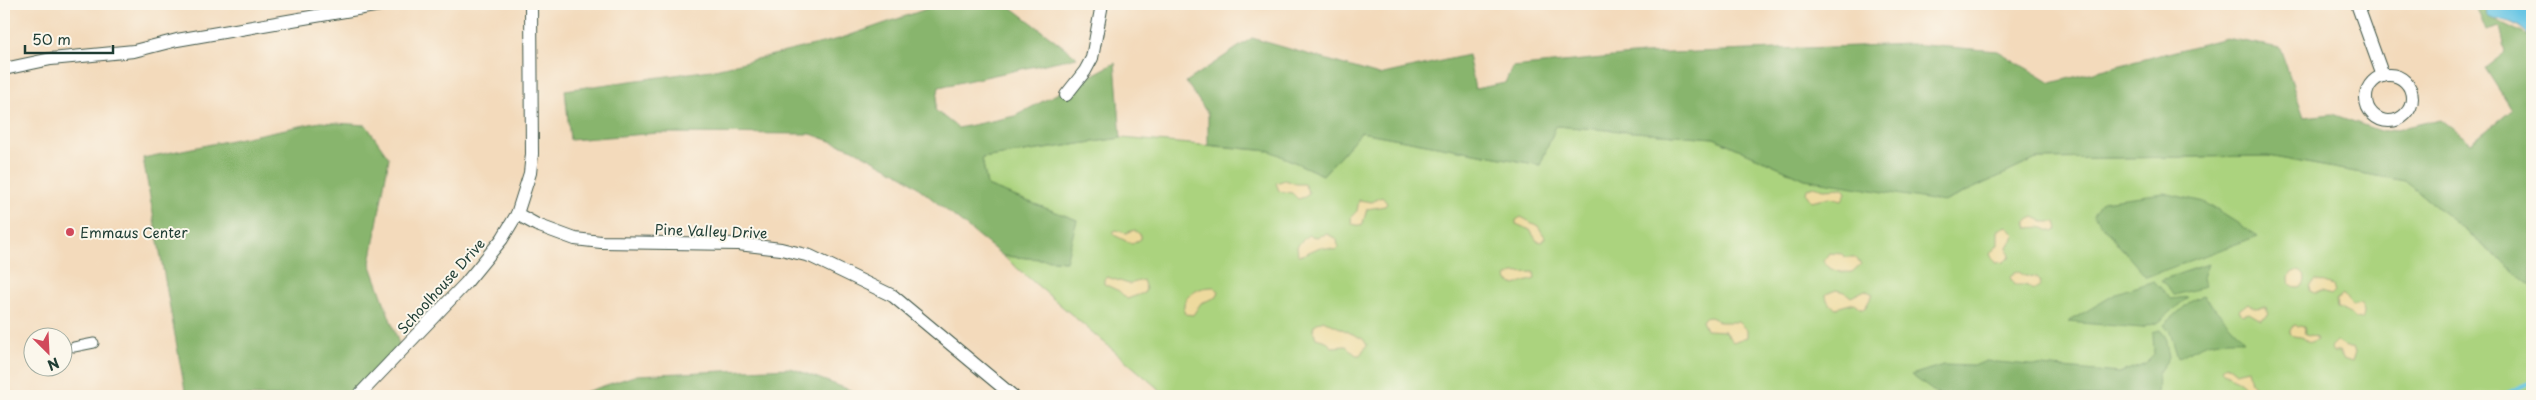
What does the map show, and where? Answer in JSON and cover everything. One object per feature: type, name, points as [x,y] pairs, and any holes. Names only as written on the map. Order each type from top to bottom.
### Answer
[{"type":"street","points":[[4,69],[51,59],[134,51],[177,40],[386,4]]},
{"type":"street","name":"Schoolhouse Drive","points":[[358,396],[480,268],[502,239],[517,214],[530,173],[532,154],[531,4]]},
{"type":"street","points":[[1066,95],[1085,71],[1092,58],[1102,4]]},
{"type":"street","points":[[2357,4],[2383,76]]},
{"type":"street","name":"Pine Valley Drive","points":[[517,214],[537,225],[575,239],[601,242],[738,244],[781,249],[810,256],[893,296],[1013,396]]},
{"type":"street","points":[[74,347],[94,343]]},
{"type":"green space","points":[[941,4],[1007,4],[1077,57],[939,87],[935,110],[958,128],[1015,116],[1115,63],[1121,138],[982,158],[987,186],[1077,220],[1066,261],[1003,256],[905,177],[853,149],[811,134],[658,133],[570,140],[565,90],[711,70],[839,39]]},
{"type":"green space","points":[[2475,4],[2495,4],[2488,16],[2530,37],[2532,44],[2532,286],[2405,181],[2268,156],[2036,159],[1944,202],[1805,179],[1714,138],[1556,126],[1540,165],[1361,132],[1323,175],[1270,151],[1208,145],[1208,114],[1186,82],[1252,38],[1379,75],[1468,55],[1475,89],[1505,83],[1512,67],[1643,54],[1911,44],[1998,51],[2051,83],[2226,38],[2280,48],[2304,117],[2332,114],[2383,132],[2441,119],[2471,143],[2512,110],[2485,68],[2506,52],[2500,27],[2486,31]]},
{"type":"green space","points":[[320,122],[366,125],[389,158],[370,263],[402,352],[358,396],[186,396],[143,158]]},
{"type":"green space","points":[[1556,126],[1714,138],[1805,179],[1946,201],[2036,159],[2268,156],[2405,181],[2532,286],[2532,396],[1167,396],[1003,256],[1065,261],[1077,220],[987,186],[982,158],[1121,138],[1270,151],[1323,175],[1361,132],[1540,165]]},
{"type":"green space","points":[[2164,193],[2204,202],[2258,236],[2146,277],[2093,215],[2102,201]]},
{"type":"green space","points":[[2208,264],[2203,277],[2205,287],[2175,295],[2161,280]]},
{"type":"green space","points":[[2154,281],[2171,299],[2188,297],[2159,322],[2142,328],[2068,322],[2119,292]]},
{"type":"green space","points":[[2203,296],[2244,340],[2217,341],[2178,358],[2170,332],[2164,325],[2192,300]]},
{"type":"green space","points":[[2160,330],[2165,336],[2169,358],[2158,373],[2157,396],[1940,396],[1911,375],[1943,365],[1974,366],[1986,361],[2119,373],[2146,363],[2154,355],[2153,332]]},
{"type":"green space","points":[[791,368],[866,396],[573,396],[637,375]]},
{"type":"sand","points":[[1285,180],[1296,184],[1304,184],[1309,193],[1305,197],[1298,199],[1292,193],[1279,191],[1276,183]]},
{"type":"sand","points":[[1813,186],[1824,189],[1843,188],[1846,193],[1842,200],[1830,197],[1811,201],[1806,194],[1807,189]]},
{"type":"sand","points":[[1382,197],[1387,203],[1385,206],[1367,209],[1362,226],[1352,224],[1351,217],[1357,211],[1359,200],[1372,202]]},
{"type":"sand","points":[[1521,217],[1538,226],[1545,237],[1543,242],[1537,241],[1530,230],[1516,224],[1516,220]]},
{"type":"sand","points":[[2034,217],[2045,222],[2056,222],[2058,229],[2053,232],[2041,227],[2028,228],[2026,221]]},
{"type":"sand","points":[[2007,226],[2015,235],[2008,247],[2010,256],[2004,262],[1995,263],[1990,254],[1998,245],[1998,230]]},
{"type":"sand","points":[[1116,230],[1126,233],[1134,230],[1141,235],[1141,239],[1132,244],[1114,235],[1113,232]]},
{"type":"sand","points":[[1327,234],[1337,239],[1338,247],[1335,250],[1320,247],[1300,256],[1298,255],[1297,246],[1308,235],[1316,237]]},
{"type":"sand","points":[[1829,253],[1842,254],[1845,257],[1855,257],[1861,264],[1852,272],[1835,271],[1828,267],[1824,260]]},
{"type":"sand","points":[[2294,271],[2300,271],[2305,276],[2303,285],[2294,287],[2289,282],[2289,276]]},
{"type":"sand","points":[[1534,272],[1535,279],[1515,285],[1507,281],[1506,277],[1513,273]]},
{"type":"sand","points":[[2015,272],[2025,276],[2037,277],[2040,280],[2040,286],[2033,290],[2026,285],[2014,285],[2010,277]]},
{"type":"sand","points":[[1107,277],[1129,284],[1143,280],[1146,289],[1144,293],[1127,299],[1119,291],[1104,284],[1104,279]]},
{"type":"sand","points":[[2316,280],[2333,286],[2335,291],[2331,295],[2310,291],[2311,284]]},
{"type":"sand","points":[[1214,287],[1219,291],[1217,297],[1201,303],[1193,315],[1185,314],[1185,301],[1191,293],[1202,288]]},
{"type":"sand","points":[[1836,290],[1845,292],[1851,297],[1865,290],[1873,294],[1865,308],[1861,308],[1854,303],[1836,308],[1829,303],[1826,294]]},
{"type":"sand","points":[[2343,294],[2352,306],[2360,304],[2362,306],[2364,315],[2362,320],[2356,319],[2348,312],[2337,308],[2336,300]]},
{"type":"sand","points":[[2248,303],[2254,308],[2266,307],[2268,316],[2261,320],[2249,313],[2242,315],[2239,310]]},
{"type":"sand","points":[[1710,317],[1720,322],[1738,322],[1747,330],[1747,337],[1733,342],[1724,331],[1706,330],[1702,321],[1704,318]]},
{"type":"sand","points":[[1323,320],[1363,339],[1367,345],[1360,355],[1356,355],[1346,346],[1332,347],[1326,341],[1316,338],[1313,330],[1314,325]]},
{"type":"sand","points":[[2294,325],[2304,327],[2305,334],[2315,336],[2317,340],[2311,343],[2301,337],[2293,336],[2290,333]]},
{"type":"sand","points":[[2336,341],[2346,347],[2353,347],[2355,353],[2352,362],[2343,359],[2339,352],[2333,352],[2330,347]]},
{"type":"sand","points":[[2226,365],[2235,372],[2248,369],[2251,383],[2257,390],[2250,396],[2240,381],[2223,373],[2221,369]]},
{"type":"water","points":[[2491,4],[2532,4],[2532,41],[2524,30],[2516,25],[2487,16],[2486,10]]},
{"type":"waterway","points":[[2499,396],[2532,382]]},
{"type":"place","name":"Emmaus Center","points":[[70,232]]}]
